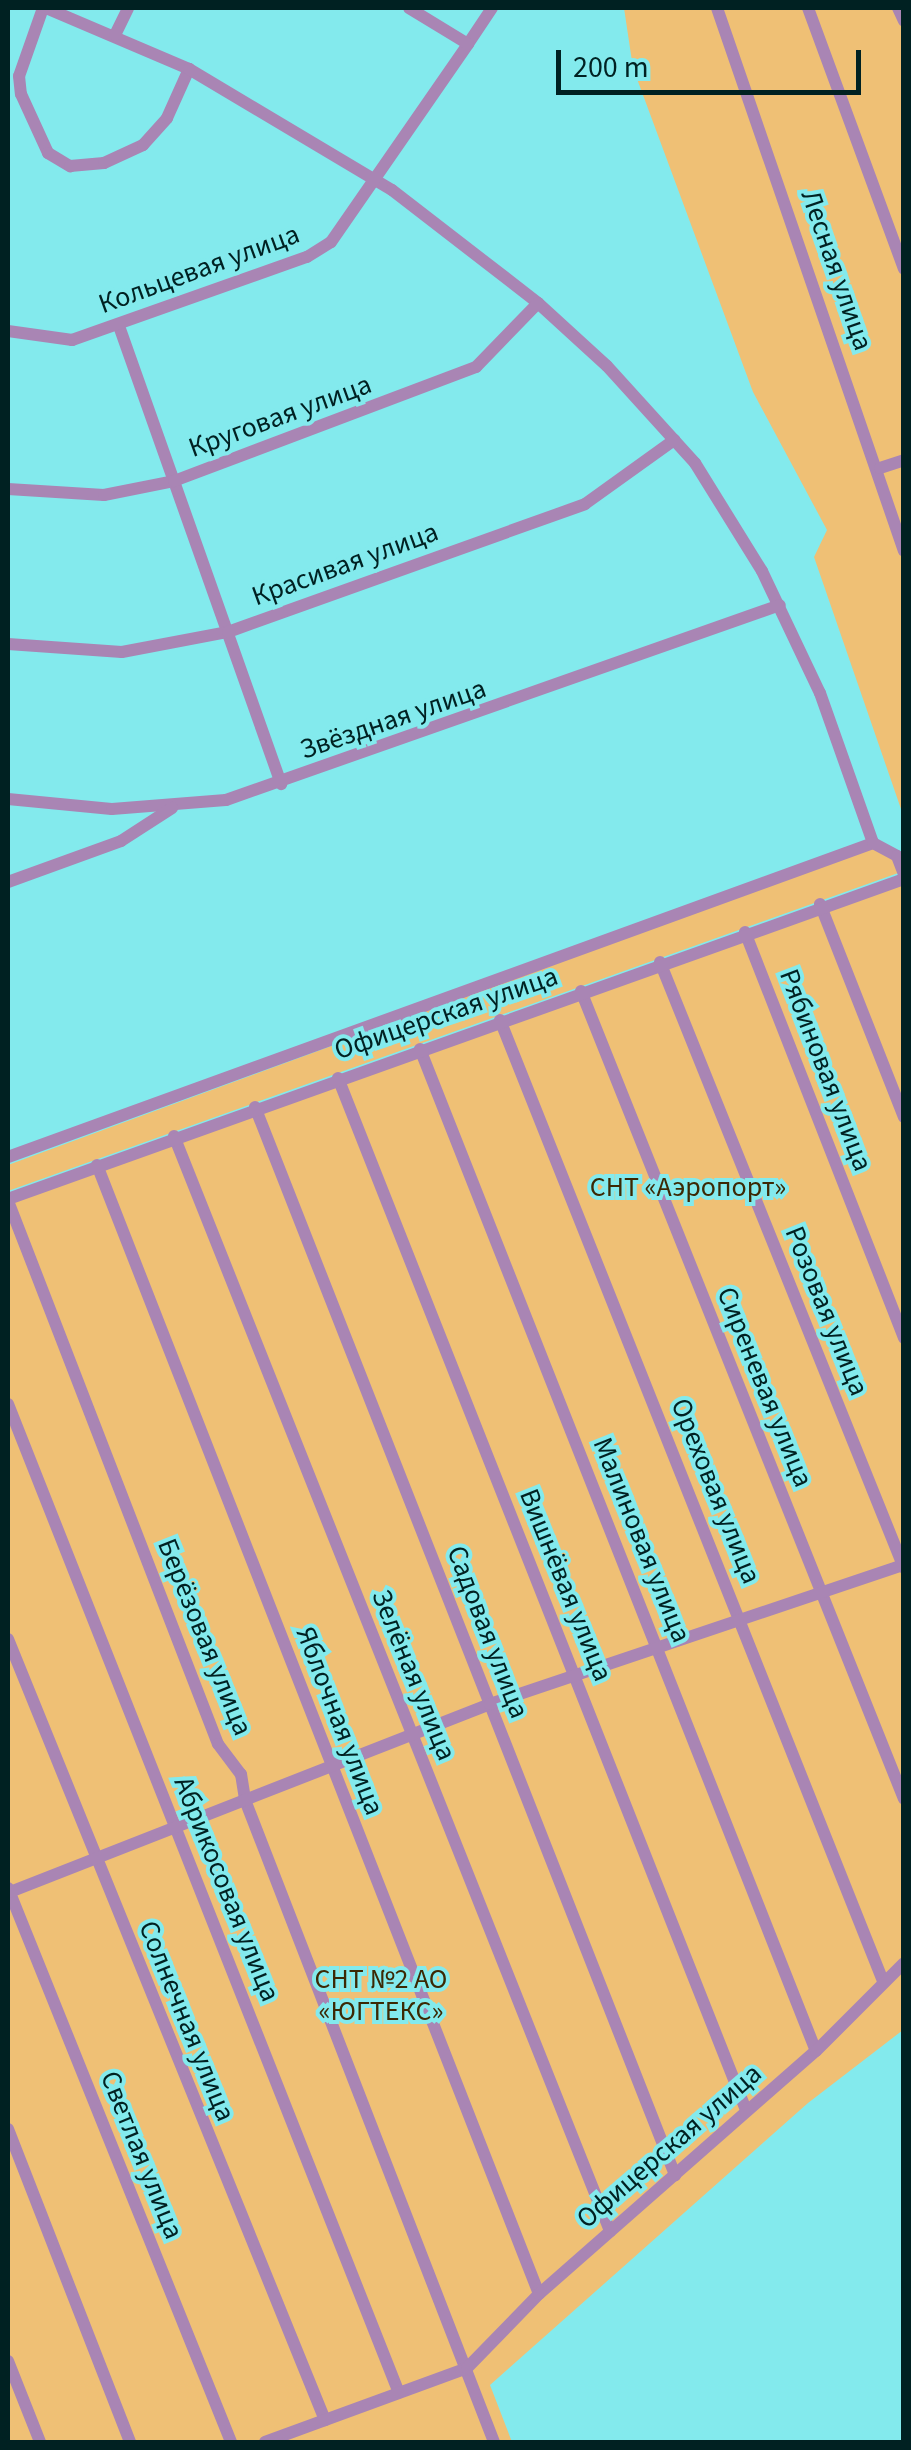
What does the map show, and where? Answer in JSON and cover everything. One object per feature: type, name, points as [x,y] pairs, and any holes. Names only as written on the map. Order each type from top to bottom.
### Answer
[{"type":"street","points":[[189,69],[167,118],[143,144],[104,163],[70,166],[48,153],[21,94],[19,76],[44,8],[116,36],[189,69],[378,181],[538,303],[674,440],[780,605],[820,693],[874,842],[897,856],[904,876]]},
{"type":"street","points":[[116,36],[128,8]]},
{"type":"street","points":[[409,8],[468,44]]},
{"type":"street","name":"Кольцевая улица","points":[[8,331],[72,340],[120,326],[320,250],[378,181],[492,8]]},
{"type":"street","name":"Лесная улица","points":[[717,8],[880,468],[904,551]]},
{"type":"street","points":[[808,8],[904,269]]},
{"type":"street","points":[[898,8],[904,21]]},
{"type":"street","name":"Круговая улица","points":[[8,490],[104,495],[174,480],[476,367],[538,303]]},
{"type":"street","points":[[120,326],[281,784]]},
{"type":"street","name":"Красивая улица","points":[[8,644],[122,652],[228,632],[585,504],[674,440]]},
{"type":"street","points":[[880,468],[904,460]]},
{"type":"street","name":"Звёздная улица","points":[[8,798],[172,808],[281,784],[780,605]]},
{"type":"street","points":[[8,882],[121,841],[172,808]]},
{"type":"street","points":[[8,1157],[874,842]]},
{"type":"street","name":"Офицерская улица","points":[[8,1200],[96,1164],[904,876]]},
{"type":"street","points":[[820,904],[904,1117]]},
{"type":"street","name":"Рябиновая улица","points":[[744,932],[904,1338]]},
{"type":"street","name":"Розовая улица","points":[[660,962],[903,1566]]},
{"type":"street","name":"Сиреневая улица","points":[[581,992],[904,1799]]},
{"type":"street","name":"Ореховая улица","points":[[500,1020],[883,1981]]},
{"type":"street","name":"Малиновая улица","points":[[420,1049],[816,2051]]},
{"type":"street","name":"Вишнёвая улица","points":[[338,1078],[746,2110]]},
{"type":"street","name":"Садовая улица","points":[[255,1107],[675,2175]]},
{"type":"street","name":"Зелёная улица","points":[[174,1136],[610,2231]]},
{"type":"street","name":"Яблочная улица","points":[[96,1164],[539,2294]]},
{"type":"street","name":"Берёзовая улица","points":[[8,1200],[218,1744],[241,1774],[245,1800],[494,2442]]},
{"type":"street","name":"Абрикосовая улица","points":[[8,1404],[399,2393]]},
{"type":"street","points":[[8,1889],[94,1862],[330,1763],[656,1644],[818,1589],[903,1566]]},
{"type":"street","name":"Солнечная улица","points":[[8,1639],[94,1862],[325,2420]]},
{"type":"street","name":"Светлая улица","points":[[8,1889],[231,2442]]},
{"type":"street","name":"Офицерская улица","points":[[468,2368],[539,2294],[816,2051],[904,1963]]},
{"type":"street","points":[[8,2129],[130,2442]]},
{"type":"street","points":[[8,2362],[40,2442]]},
{"type":"street","points":[[265,2442],[468,2368]]},
{"type":"green space","points":[[624,8],[903,8],[903,832],[901,809],[814,557],[827,530],[753,392],[633,68]]},
{"type":"green space","points":[[883,843],[901,872],[8,1191],[8,1165]]},
{"type":"green space","name":"СНТ №2 АО «ЮГТЕКС»","points":[[903,880],[903,2030],[808,2103],[490,2385],[512,2442],[8,2442],[8,1203]]},
{"type":"park label","name":"СНТ «Аэропорт»","points":[[688,1187]]}]
